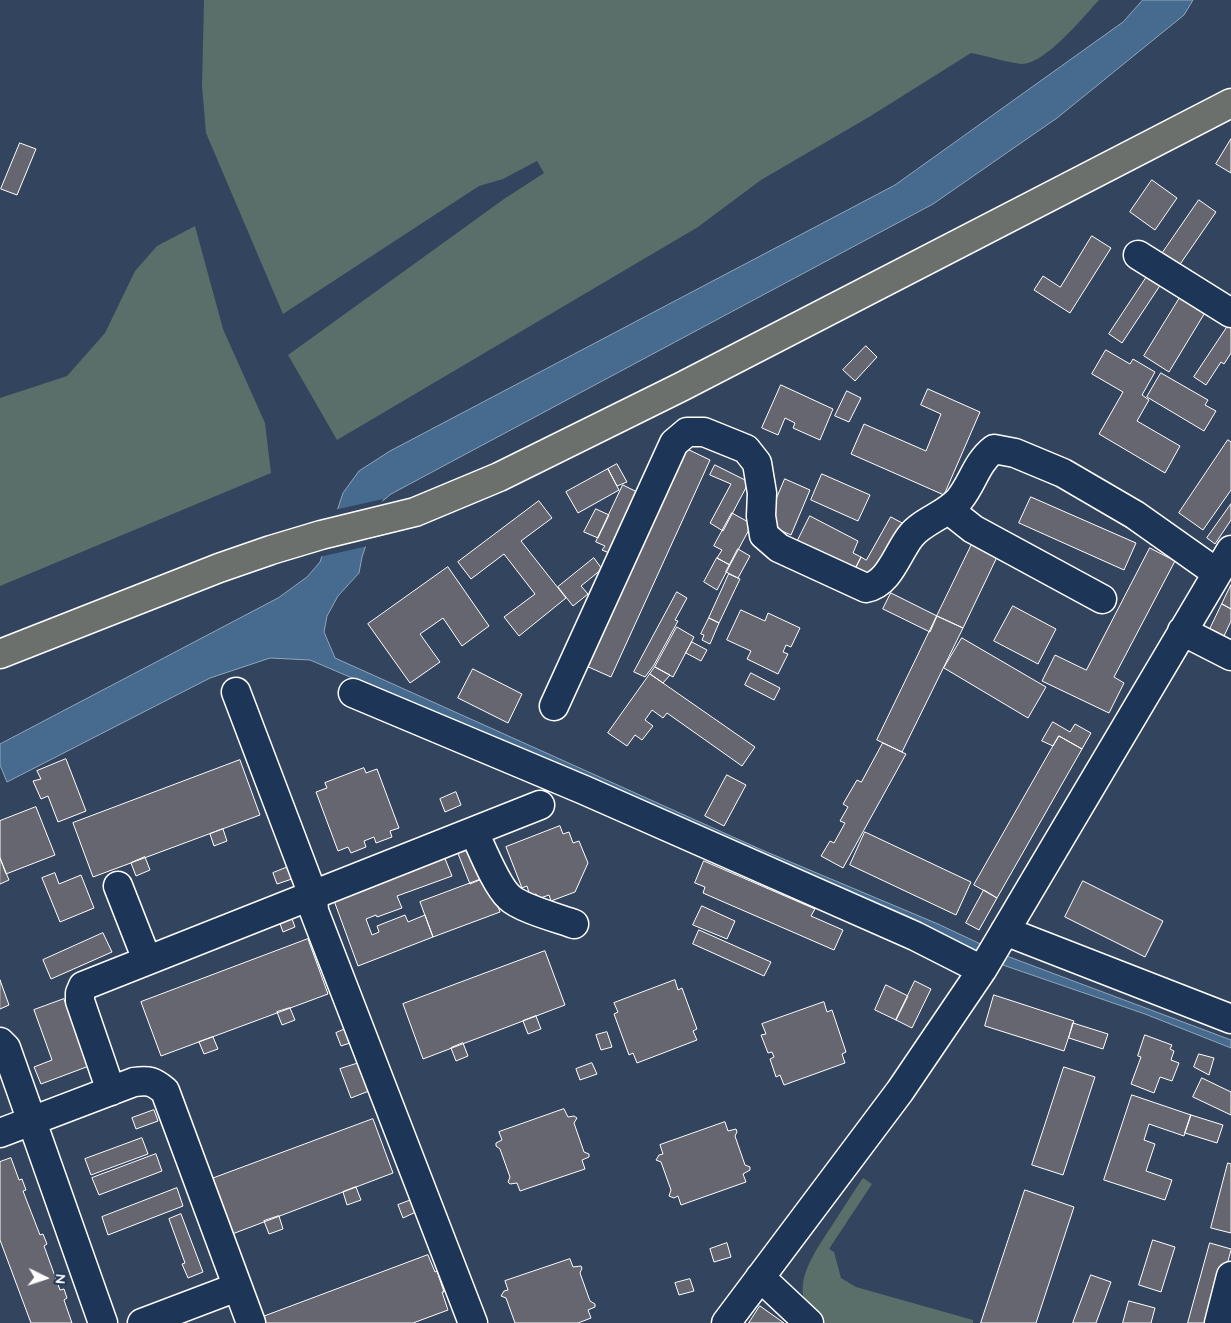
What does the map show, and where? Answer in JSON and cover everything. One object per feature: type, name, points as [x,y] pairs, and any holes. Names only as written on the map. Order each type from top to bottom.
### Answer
[{"type":"main road","points":[[0,654],[218,568],[271,550],[415,512],[499,477],[690,382],[1231,103]]},
{"type":"street","points":[[1138,255],[1231,313]]},
{"type":"street","points":[[554,706],[674,443],[687,432],[704,432],[746,449],[757,462],[762,493],[761,516],[764,535],[779,548],[866,588],[874,586],[883,580],[911,536],[949,510],[960,498],[984,457],[994,449],[1015,453],[1063,473],[1135,515],[1216,573]]},
{"type":"street","points":[[949,510],[973,529],[1102,599]]},
{"type":"street","points":[[726,1323],[900,1091],[992,952],[1191,636],[1216,573],[1231,550]]},
{"type":"street","points":[[1191,636],[1231,656]]},
{"type":"street","points":[[236,692],[313,895],[314,912],[473,1323]]},
{"type":"street","points":[[353,693],[620,806],[916,936],[992,952],[1231,1019]]},
{"type":"street","points":[[110,1091],[80,1001],[80,993],[83,986],[540,805]]},
{"type":"street","points":[[474,832],[509,898],[522,905],[574,924]]},
{"type":"street","points":[[118,886],[147,960]]},
{"type":"street","points":[[0,1042],[6,1048],[30,1122],[103,1323]]},
{"type":"street","points":[[0,1133],[134,1082],[156,1083],[165,1091],[251,1323]]},
{"type":"street","points":[[1219,1323],[1231,1276]]},
{"type":"street","points":[[760,1277],[808,1323]]},
{"type":"street","points":[[142,1323],[238,1287]]},
{"type":"green space","points":[[204,0],[1099,0],[1074,28],[1041,57],[1021,64],[971,53],[869,117],[761,180],[698,227],[337,440],[288,355],[504,199],[544,173],[537,161],[503,179],[479,186],[283,314],[206,133],[202,86]]},
{"type":"green space","points":[[195,226],[223,329],[265,423],[271,473],[0,586],[0,398],[67,376],[105,333],[135,271],[157,246]]},
{"type":"green space","points":[[863,1178],[872,1184],[829,1249],[834,1252],[841,1278],[856,1287],[973,1320],[973,1323],[824,1323],[811,1313],[805,1301],[803,1289],[809,1263]]},
{"type":"water","points":[[1143,0],[1193,0],[1184,15],[1057,118],[933,204],[391,494],[380,503],[362,557],[359,573],[338,596],[327,616],[324,632],[335,658],[762,850],[938,924],[1004,955],[1231,1040],[1231,1048],[1145,1014],[1000,964],[446,718],[310,660],[270,658],[210,678],[7,782],[0,765],[0,744],[278,598],[307,577],[320,562],[343,493],[359,471],[390,451],[895,185],[1123,22]]},
{"type":"pier","points":[[383,499],[368,546],[319,557],[334,510]]},
{"type":"building","points":[[1231,139],[1231,173],[1216,164]]},
{"type":"building","points":[[20,143],[36,149],[17,195],[1,189]]},
{"type":"building","points":[[1152,180],[1177,198],[1155,230],[1130,212]]},
{"type":"building","points":[[1199,200],[1216,212],[1174,273],[1157,261]]},
{"type":"building","points":[[1092,236],[1111,248],[1070,313],[1034,290],[1043,276],[1060,287]]},
{"type":"building","points":[[1150,272],[1163,281],[1122,343],[1109,334]]},
{"type":"building","points":[[1184,291],[1209,306],[1169,372],[1144,356]]},
{"type":"building","points":[[1231,321],[1231,353],[1224,364],[1221,362],[1206,385],[1194,377]]},
{"type":"building","points":[[866,346],[877,357],[855,381],[843,370]]},
{"type":"building","points":[[1106,350],[1130,364],[1133,359],[1155,372],[1142,395],[1149,400],[1137,421],[1180,446],[1165,473],[1099,434],[1123,392],[1092,374]]},
{"type":"building","points":[[1161,373],[1208,400],[1205,405],[1216,411],[1204,431],[1147,397]]},
{"type":"building","points":[[781,385],[833,409],[820,440],[793,428],[795,423],[785,418],[778,435],[762,428]]},
{"type":"building","points":[[928,389],[980,412],[944,495],[851,454],[864,424],[926,451],[941,414],[921,405]]},
{"type":"building","points":[[847,391],[861,398],[849,422],[835,416]]},
{"type":"building","points":[[1228,440],[1231,442],[1231,490],[1203,530],[1179,513]]},
{"type":"building","points":[[683,447],[710,460],[611,677],[584,665]]},
{"type":"building","points":[[617,464],[627,482],[617,486],[608,469]]},
{"type":"building","points":[[715,465],[749,482],[723,531],[710,523],[731,484],[710,475]]},
{"type":"building","points":[[608,469],[619,490],[578,513],[566,492]]},
{"type":"building","points":[[822,474],[870,495],[858,521],[811,500]]},
{"type":"building","points":[[785,479],[810,490],[791,535],[766,524]]},
{"type":"building","points":[[623,485],[639,493],[614,555],[602,550],[605,546],[596,542]]},
{"type":"building","points":[[1031,497],[1136,543],[1124,570],[1019,523]]},
{"type":"building","points":[[539,501],[552,518],[521,541],[566,598],[519,636],[504,617],[535,594],[504,554],[471,579],[458,562]]},
{"type":"building","points":[[1231,504],[1231,520],[1215,544],[1207,538]]},
{"type":"building","points":[[596,509],[609,515],[598,538],[584,532]]},
{"type":"building","points":[[732,513],[752,524],[730,565],[717,558],[722,550],[714,546]]},
{"type":"building","points":[[810,516],[858,541],[853,553],[861,557],[853,573],[796,544]]},
{"type":"building","points":[[891,517],[906,525],[881,567],[864,579],[853,573],[861,557],[866,560]]},
{"type":"building","points":[[973,542],[998,555],[963,628],[937,616]]},
{"type":"building","points":[[1150,548],[1175,561],[1114,677],[1124,683],[1109,713],[1042,681],[1055,655],[1086,670]]},
{"type":"building","points":[[738,549],[750,556],[738,578],[726,572]]},
{"type":"building","points":[[594,558],[602,569],[581,586],[588,594],[573,606],[558,587]]},
{"type":"building","points":[[717,558],[730,565],[717,590],[704,582]]},
{"type":"building","points":[[448,567],[489,626],[462,646],[443,618],[420,634],[440,662],[410,683],[368,624]]},
{"type":"building","points":[[729,574],[740,579],[719,623],[709,618]]},
{"type":"building","points":[[1231,585],[1231,609],[1222,604]]},
{"type":"building","points":[[677,592],[687,598],[675,620],[678,621],[654,665],[645,677],[634,672]]},
{"type":"building","points":[[891,593],[937,616],[930,632],[883,609]]},
{"type":"building","points":[[1222,604],[1231,609],[1231,621],[1224,636],[1210,629]]},
{"type":"building","points":[[1013,606],[1056,629],[1038,664],[994,641]]},
{"type":"building","points":[[741,610],[765,621],[768,613],[800,628],[791,647],[786,645],[783,652],[788,654],[778,674],[747,659],[751,651],[727,640]]},
{"type":"building","points":[[937,616],[963,628],[902,752],[877,740]]},
{"type":"building","points":[[709,618],[719,623],[710,644],[702,640],[704,635],[701,634]]},
{"type":"building","points":[[677,627],[694,637],[673,677],[655,667]]},
{"type":"building","points":[[962,638],[1046,687],[1028,718],[944,668]]},
{"type":"building","points":[[692,642],[707,650],[701,661],[686,653]]},
{"type":"building","points":[[655,667],[670,675],[663,683],[650,674]]},
{"type":"building","points":[[473,669],[522,694],[508,723],[458,698]]},
{"type":"building","points":[[751,673],[780,688],[774,700],[745,685]]},
{"type":"building","points":[[650,674],[755,747],[742,766],[667,713],[663,718],[652,710],[645,720],[653,726],[642,740],[635,735],[627,746],[608,733]]},
{"type":"building","points":[[1053,722],[1070,732],[1075,724],[1091,733],[1082,749],[1059,736],[1053,746],[1042,741]]},
{"type":"building","points":[[1059,736],[1082,749],[997,898],[974,885]]},
{"type":"building","points":[[883,743],[906,754],[843,868],[821,856],[830,841],[834,843],[845,823],[840,821],[848,807],[843,804],[857,780],[861,782]]},
{"type":"building","points":[[66,759],[86,811],[58,822],[48,796],[41,799],[33,781],[41,779],[37,771]]},
{"type":"building","points":[[240,760],[260,815],[93,877],[73,823]]},
{"type":"building","points":[[364,768],[366,773],[377,769],[399,828],[390,831],[392,837],[376,843],[374,837],[364,841],[366,847],[351,853],[348,847],[338,851],[316,792],[327,788],[325,783]]},
{"type":"building","points":[[727,775],[746,785],[724,826],[705,816]]},
{"type":"building","points":[[456,792],[461,805],[445,812],[440,799]]},
{"type":"building","points":[[36,807],[55,855],[6,874],[0,858],[0,821]]},
{"type":"building","points":[[560,826],[563,834],[569,832],[573,843],[579,841],[588,863],[575,892],[551,901],[549,895],[538,899],[536,894],[530,896],[527,886],[522,888],[506,847]]},
{"type":"building","points":[[223,829],[227,841],[214,846],[210,834]]},
{"type":"building","points":[[865,832],[971,882],[956,915],[850,865]]},
{"type":"building","points":[[467,850],[487,877],[470,884],[457,851]]},
{"type":"building","points":[[444,856],[452,876],[397,896],[402,908],[366,919],[372,935],[379,932],[377,926],[405,915],[408,922],[425,915],[433,937],[358,966],[333,898]]},
{"type":"building","points":[[145,857],[150,870],[136,876],[131,863]]},
{"type":"building","points":[[0,858],[9,880],[0,884]]},
{"type":"building","points":[[704,861],[815,909],[811,916],[843,930],[834,950],[703,893],[705,887],[695,883]]},
{"type":"building","points":[[288,867],[292,879],[277,884],[273,873]]},
{"type":"building","points":[[55,873],[59,884],[81,875],[94,908],[60,922],[42,878]]},
{"type":"building","points":[[487,877],[500,912],[433,937],[420,902]]},
{"type":"building","points":[[1083,881],[1163,921],[1145,957],[1065,917]]},
{"type":"building","points":[[984,890],[997,898],[979,930],[966,923]]},
{"type":"building","points":[[702,906],[735,921],[727,939],[693,925]]},
{"type":"building","points":[[291,916],[295,927],[283,932],[279,921]]},
{"type":"building","points":[[699,930],[771,962],[764,976],[693,944]]},
{"type":"building","points":[[103,933],[112,952],[51,979],[43,960]]},
{"type":"building","points":[[308,939],[328,994],[161,1056],[141,1002]]},
{"type":"building","points":[[545,951],[565,1005],[423,1059],[403,1004]]},
{"type":"building","points":[[0,980],[9,1005],[0,1009]]},
{"type":"building","points":[[675,980],[678,990],[682,988],[697,1029],[693,1031],[697,1040],[637,1063],[633,1053],[629,1055],[614,1014],[618,1012],[614,1003]]},
{"type":"building","points":[[915,981],[931,989],[912,1028],[896,1020]]},
{"type":"building","points":[[886,985],[908,996],[896,1020],[875,1010]]},
{"type":"building","points":[[994,995],[1074,1021],[1064,1051],[985,1026]]},
{"type":"building","points":[[64,999],[89,1066],[41,1084],[34,1067],[52,1060],[34,1010]]},
{"type":"building","points":[[824,1002],[827,1012],[832,1010],[846,1052],[842,1054],[845,1063],[784,1085],[780,1075],[776,1077],[770,1059],[774,1057],[772,1052],[768,1053],[761,1035],[766,1034],[762,1024]]},
{"type":"building","points":[[290,1008],[295,1020],[282,1025],[277,1012]]},
{"type":"building","points":[[536,1016],[541,1029],[528,1034],[523,1021]]},
{"type":"building","points":[[1073,1023],[1108,1034],[1103,1049],[1069,1038]]},
{"type":"building","points":[[350,1027],[356,1041],[341,1046],[336,1033]]},
{"type":"building","points":[[607,1032],[612,1047],[601,1050],[596,1035]]},
{"type":"building","points":[[1145,1035],[1172,1045],[1170,1049],[1174,1051],[1171,1060],[1179,1063],[1172,1081],[1160,1077],[1154,1093],[1131,1084],[1141,1057],[1138,1056]]},
{"type":"building","points":[[213,1037],[218,1049],[204,1054],[199,1042]]},
{"type":"building","points":[[463,1043],[468,1056],[456,1061],[451,1048]]},
{"type":"building","points":[[1199,1054],[1214,1058],[1209,1075],[1194,1067]]},
{"type":"building","points":[[359,1063],[374,1089],[351,1098],[340,1069]]},
{"type":"building","points":[[592,1063],[597,1074],[580,1080],[576,1069]]},
{"type":"building","points":[[1064,1067],[1095,1077],[1063,1175],[1032,1165]]},
{"type":"building","points":[[1202,1078],[1231,1092],[1231,1115],[1193,1097]]},
{"type":"building","points":[[1132,1095],[1191,1115],[1184,1136],[1149,1124],[1144,1140],[1155,1144],[1146,1171],[1172,1180],[1165,1200],[1104,1180]]},
{"type":"building","points":[[564,1109],[568,1117],[574,1116],[577,1118],[574,1123],[584,1152],[589,1154],[589,1157],[582,1160],[585,1169],[520,1191],[517,1183],[510,1184],[508,1182],[510,1177],[500,1149],[496,1146],[496,1143],[502,1140],[499,1132]]},
{"type":"building","points":[[154,1110],[158,1121],[136,1129],[132,1118]]},
{"type":"building","points":[[1191,1115],[1223,1125],[1217,1143],[1185,1133]]},
{"type":"building","points":[[373,1119],[393,1173],[227,1236],[206,1181]]},
{"type":"building","points":[[725,1122],[728,1131],[736,1129],[735,1136],[745,1165],[750,1167],[750,1170],[743,1174],[746,1182],[681,1205],[678,1196],[674,1198],[669,1196],[671,1190],[661,1162],[656,1160],[659,1155],[663,1154],[660,1145]]},
{"type":"building","points":[[142,1138],[148,1154],[91,1175],[85,1159]]},
{"type":"building","points":[[156,1154],[162,1171],[99,1195],[92,1178]]},
{"type":"building","points":[[11,1158],[19,1180],[22,1179],[26,1190],[23,1191],[40,1235],[43,1234],[47,1244],[44,1246],[60,1290],[64,1289],[67,1298],[64,1300],[72,1323],[31,1323],[0,1240],[0,1162]]},
{"type":"building","points":[[1228,1163],[1231,1164],[1231,1233],[1211,1228]]},
{"type":"building","points":[[356,1187],[361,1200],[347,1205],[343,1192]]},
{"type":"building","points":[[177,1188],[183,1206],[108,1235],[102,1217]]},
{"type":"building","points":[[1025,1190],[1074,1207],[1036,1323],[981,1323]]},
{"type":"building","points":[[414,1199],[418,1211],[403,1218],[398,1205]]},
{"type":"building","points":[[181,1214],[203,1272],[188,1278],[182,1264],[185,1263],[169,1219]]},
{"type":"building","points":[[279,1216],[283,1229],[269,1234],[264,1221]]},
{"type":"building","points":[[1153,1240],[1175,1247],[1161,1292],[1139,1285]]},
{"type":"building","points":[[727,1243],[731,1257],[714,1262],[710,1249]]},
{"type":"building","points":[[1210,1243],[1231,1249],[1211,1323],[1188,1323]]},
{"type":"building","points":[[428,1255],[435,1272],[437,1271],[448,1310],[413,1323],[262,1323],[260,1318]]},
{"type":"building","points":[[570,1259],[573,1267],[581,1266],[580,1273],[590,1301],[595,1304],[595,1307],[588,1310],[591,1318],[578,1323],[515,1323],[506,1298],[501,1296],[504,1291],[508,1290],[505,1281]]},
{"type":"building","points":[[1091,1275],[1111,1282],[1096,1323],[1073,1323]]},
{"type":"building","points":[[690,1279],[694,1291],[679,1295],[675,1283]]},
{"type":"building","points":[[1129,1301],[1155,1308],[1151,1323],[1123,1323]]},
{"type":"building","points":[[760,1306],[784,1323],[749,1323]]}]
